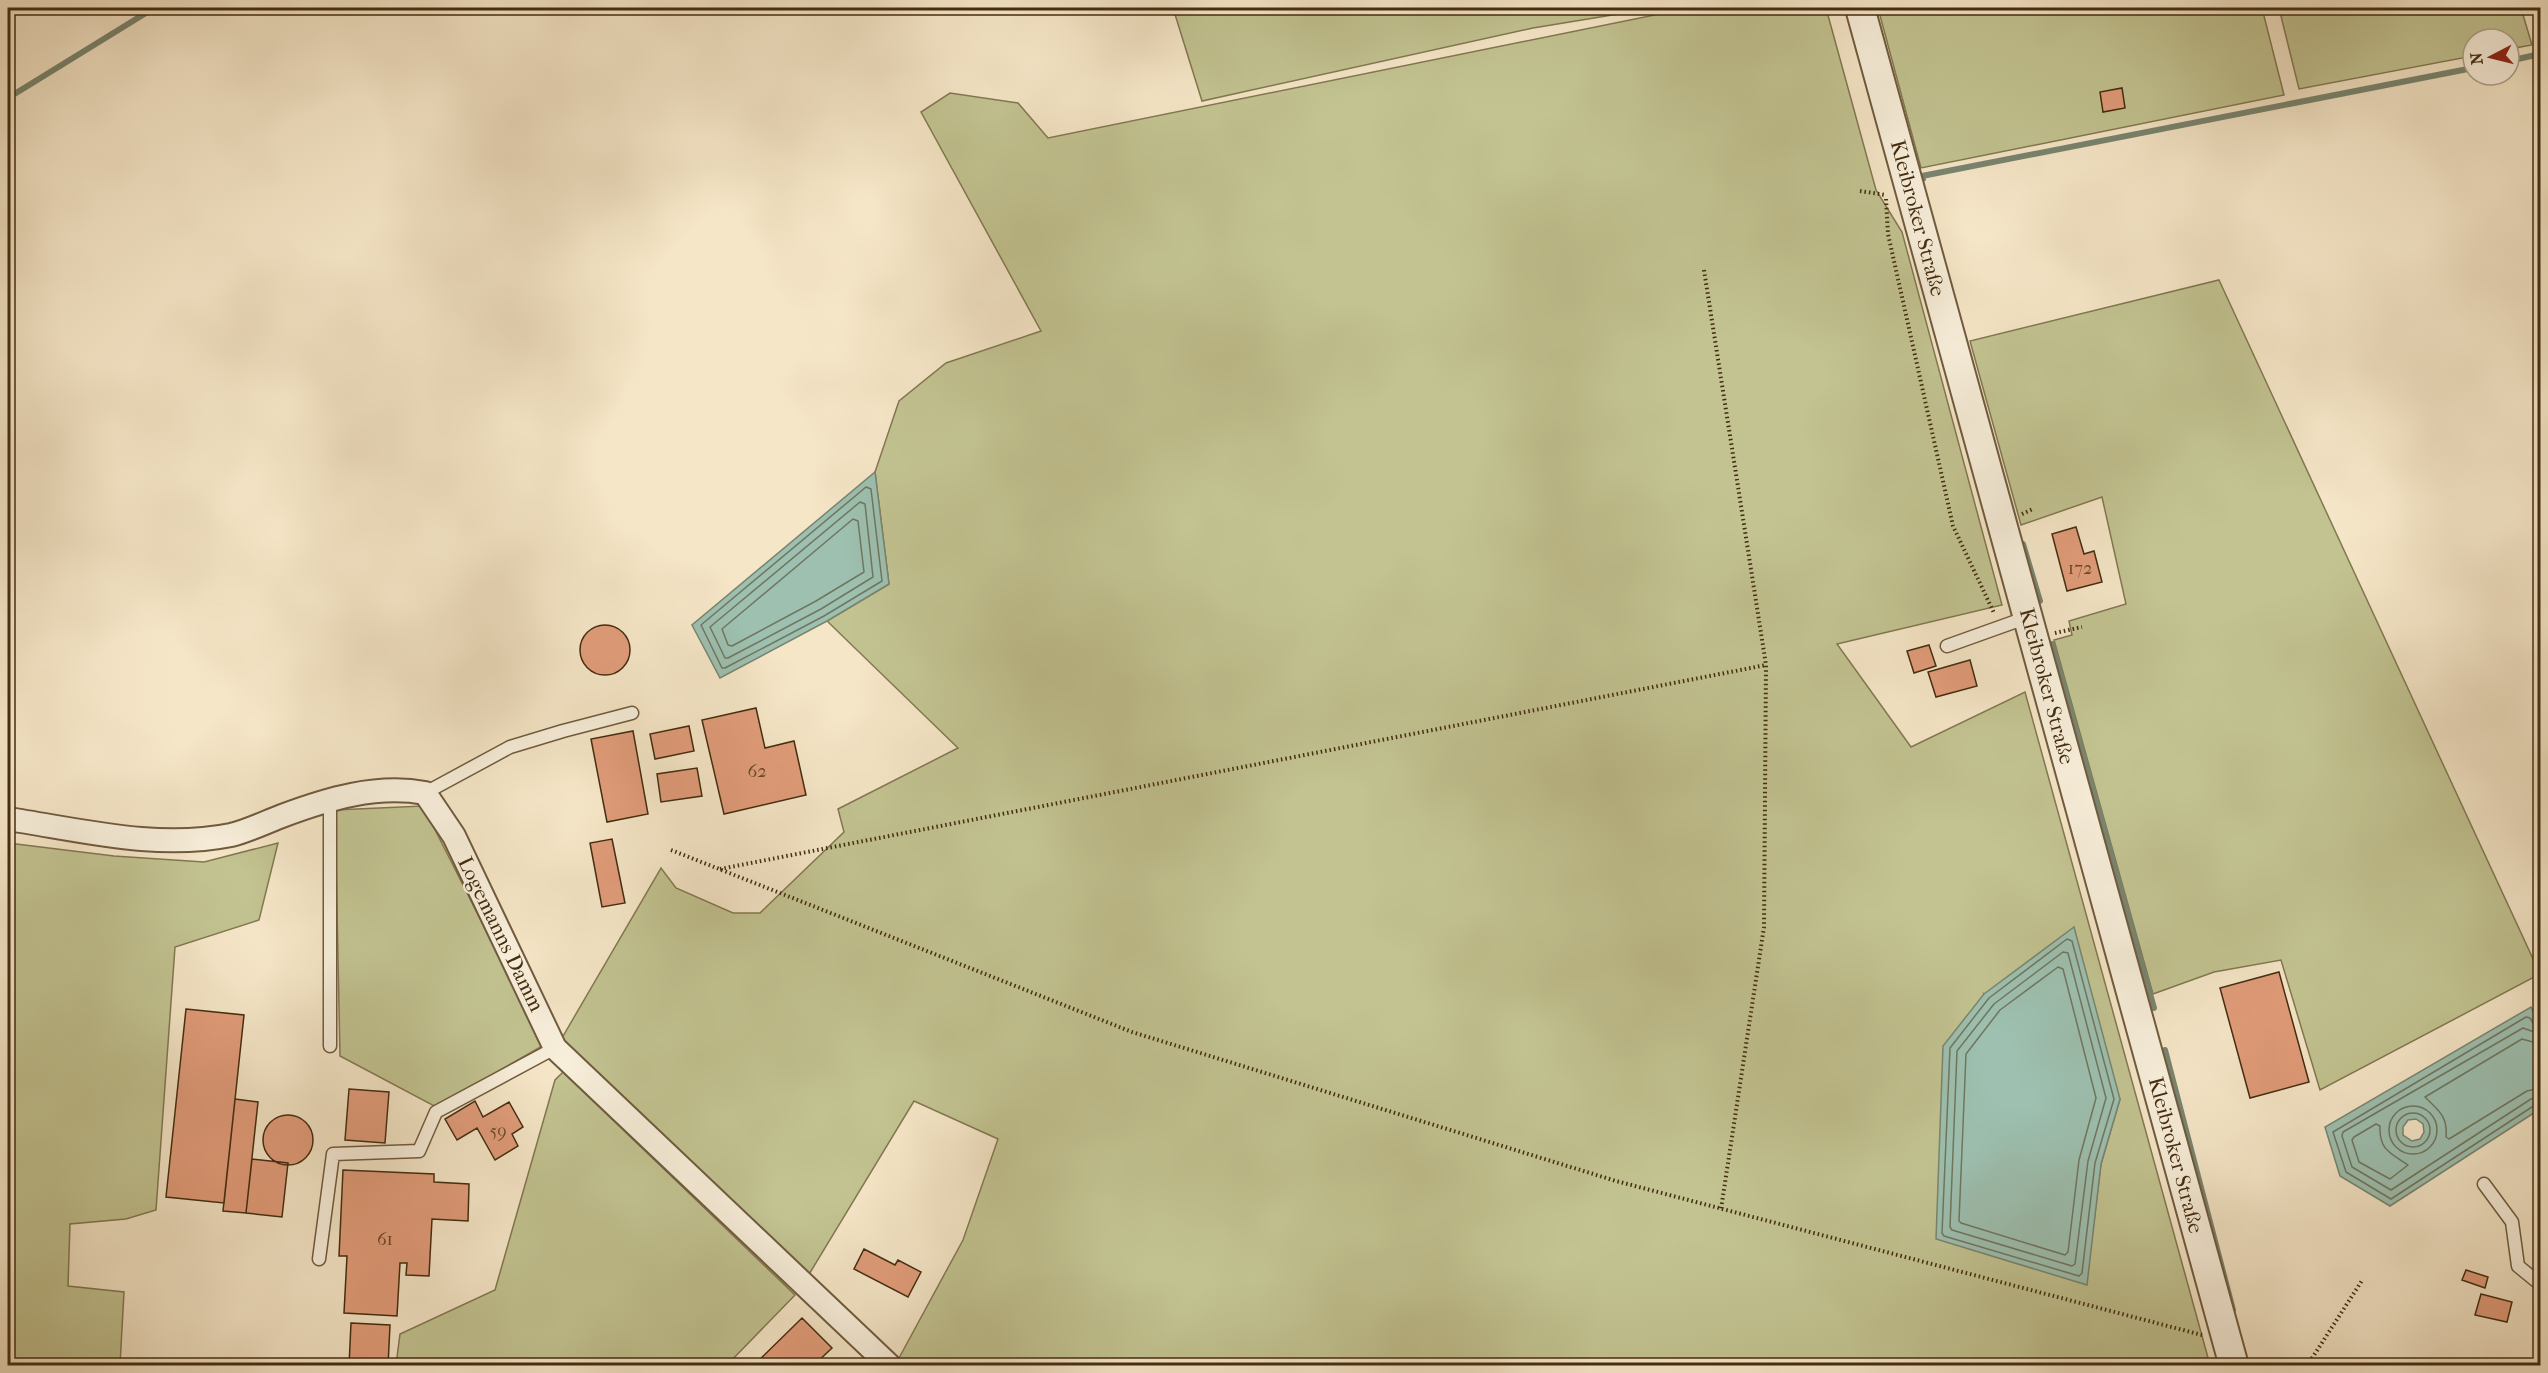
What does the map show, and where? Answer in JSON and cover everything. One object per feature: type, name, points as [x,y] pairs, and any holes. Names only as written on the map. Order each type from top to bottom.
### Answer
[{"type":"street","name":"Kleibroker Straße","points":[[1860,8],[2234,1365]]},
{"type":"street","points":[[8,819],[133,839],[187,841],[232,834],[330,801],[375,790],[409,790],[425,793]]},
{"type":"street","name":"Logemanns Damm","points":[[425,793],[454,836],[555,1048],[890,1365]]},
{"type":"lane","points":[[1947,646],[2028,617]]},
{"type":"lane","points":[[425,793],[510,747],[563,730],[632,713]]},
{"type":"lane","points":[[330,801],[330,1046]]},
{"type":"lane","points":[[319,1259],[333,1154],[419,1151],[436,1112],[555,1048]]},
{"type":"lane","points":[[2484,1184],[2512,1222],[2518,1266],[2541,1284]]},
{"type":"path","points":[[1860,191],[1886,195]]},
{"type":"path","points":[[1704,270],[1766,665],[1764,927],[1721,1209]]},
{"type":"path","points":[[719,869],[1766,665]]},
{"type":"path","points":[[671,850],[1132,1032],[1616,1180],[2203,1335]]},
{"type":"path","points":[[2307,1365],[2363,1279]]},
{"type":"green space","points":[[1173,8],[1655,8],[1533,28],[1202,101]]},
{"type":"green space","points":[[1689,8],[1826,8],[1876,190],[1902,232],[2002,605],[1837,644],[1911,747],[2025,692],[2210,1365],[906,1365],[899,1358],[963,1240],[998,1139],[914,1101],[808,1276],[559,1043],[661,868],[676,888],[733,913],[760,913],[844,832],[838,809],[958,748],[827,621],[889,584],[875,472],[899,401],[946,363],[1041,331],[921,112],[950,93],[1018,103],[1048,138]],"holes":[[[1984,994],[2120,1099],[2101,1164],[2086,1285]]]},
{"type":"green space","points":[[1878,8],[2262,8],[2284,95],[1921,168]]},
{"type":"green space","points":[[2279,8],[2521,8],[2532,45],[2521,47],[2521,27],[2461,27],[2461,58],[2299,89]]},
{"type":"green space","points":[[2219,280],[2540,974],[2320,1090],[2281,960],[2214,972],[2153,994],[2054,640],[2072,635],[2069,621],[2126,604],[2102,497],[2021,525],[1970,341]]},
{"type":"green space","points":[[423,806],[544,1045],[436,1107],[340,1056],[335,810]]},
{"type":"green space","points":[[8,843],[114,856],[204,862],[278,843],[259,920],[175,947],[156,1210],[126,1219],[70,1224],[68,1286],[124,1292],[120,1365],[8,1365]]},
{"type":"green space","points":[[563,1072],[795,1295],[727,1365],[396,1365],[400,1334],[495,1290],[555,1080]]},
{"type":"water","points":[[875,472],[889,584],[827,621],[720,678],[692,625]]},
{"type":"water","points":[[2074,927],[2120,1099],[2101,1164],[2087,1285],[1936,1239],[1943,1046],[1984,994]]},
{"type":"water","points":[[2531,1007],[2540,1026],[2540,1109],[2390,1206],[2340,1176],[2325,1127]],"holes":[[[2416,1119],[2423,1124],[2424,1132],[2420,1139],[2412,1141],[2403,1135],[2403,1127],[2408,1120]]]},
{"type":"building","points":[[2122,88],[2125,108],[2103,112],[2100,92]]},
{"type":"building","points":[[2076,527],[2084,554],[2094,551],[2102,582],[2067,591],[2052,534]]},
{"type":"building","points":[[605,625],[623,632],[630,650],[623,668],[605,675],[587,668],[580,650],[587,632]]},
{"type":"building","points":[[1929,645],[1936,666],[1914,673],[1907,651]]},
{"type":"building","points":[[1970,660],[1977,686],[1936,697],[1928,672]]},
{"type":"building","points":[[756,708],[765,748],[794,741],[806,795],[724,814],[702,720]]},
{"type":"building","points":[[689,726],[694,751],[655,759],[650,734]]},
{"type":"building","points":[[633,731],[648,814],[607,822],[591,739]]},
{"type":"building","points":[[697,768],[702,796],[661,802],[657,774]]},
{"type":"building","points":[[612,839],[625,903],[602,907],[590,843]]},
{"type":"building","points":[[2279,972],[2309,1082],[2250,1098],[2220,988]]},
{"type":"building","points":[[186,1009],[244,1015],[224,1203],[166,1197]]},
{"type":"building","points":[[349,1089],[389,1092],[385,1143],[345,1140]]},
{"type":"building","points":[[235,1099],[258,1102],[246,1213],[223,1211]]},
{"type":"building","points":[[475,1101],[483,1117],[509,1102],[523,1127],[512,1134],[518,1146],[495,1160],[477,1128],[457,1140],[445,1119]]},
{"type":"building","points":[[288,1115],[302,1119],[309,1126],[313,1140],[309,1154],[302,1161],[288,1165],[274,1161],[267,1154],[263,1140],[267,1126],[274,1119]]},
{"type":"building","points":[[252,1159],[288,1163],[282,1217],[246,1213]]},
{"type":"building","points":[[343,1170],[434,1174],[434,1182],[469,1184],[468,1221],[432,1219],[429,1276],[406,1275],[407,1263],[400,1263],[397,1316],[344,1313],[347,1256],[339,1256]]},
{"type":"building","points":[[864,1249],[895,1265],[898,1260],[921,1272],[908,1297],[854,1269]]},
{"type":"building","points":[[2466,1270],[2488,1277],[2485,1288],[2462,1280]]},
{"type":"building","points":[[2481,1294],[2512,1302],[2507,1322],[2475,1315]]},
{"type":"building","points":[[802,1318],[832,1348],[813,1366],[753,1366]]},
{"type":"building","points":[[351,1323],[390,1325],[388,1366],[349,1366]]},
{"type":"waterway","points":[[8,98],[154,8]]},
{"type":"waterway","points":[[2521,58],[2540,54]]},
{"type":"waterway","points":[[1923,179],[1922,176],[2461,70]]},
{"type":"waterway","points":[[2023,544],[2040,601]]},
{"type":"waterway","points":[[2052,644],[2154,1008]]},
{"type":"waterway","points":[[2165,1050],[2233,1310]]}]
